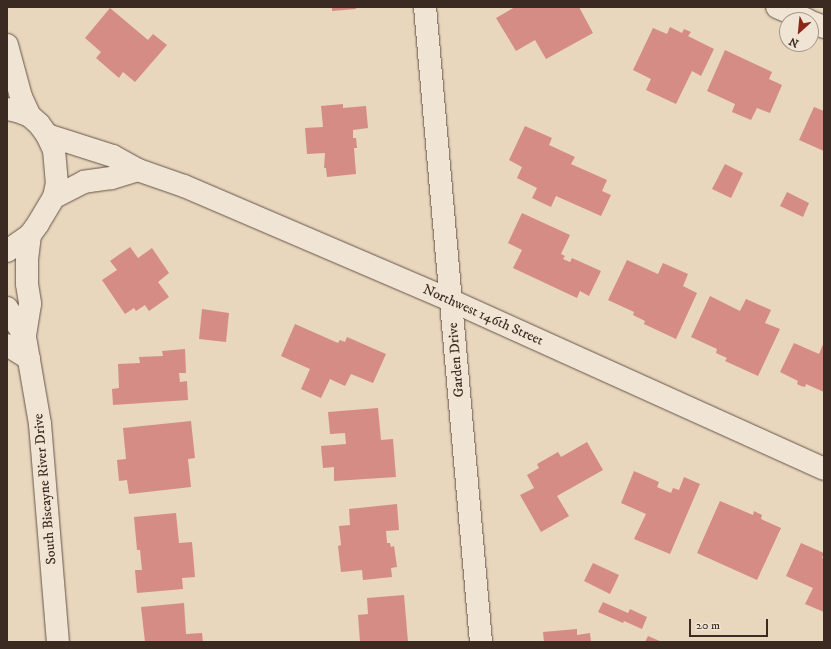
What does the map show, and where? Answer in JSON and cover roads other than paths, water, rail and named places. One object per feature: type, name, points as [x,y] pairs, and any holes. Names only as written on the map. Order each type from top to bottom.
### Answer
[{"type":"street","name":"Garden Drive","points":[[425,7],[481,642]]},
{"type":"street","points":[[777,7],[789,12]]},
{"type":"street","points":[[7,45],[21,97],[30,116]]},
{"type":"street","points":[[7,109],[30,116],[40,124],[54,150],[57,183],[54,197],[30,235],[7,251]]},
{"type":"street","name":"Northwest 146th Street","points":[[47,135],[113,156],[138,170],[191,189],[450,300],[824,469]]},
{"type":"street","points":[[54,197],[84,182],[111,178],[138,170]]},
{"type":"street","name":"South Biscayne River Drive","points":[[16,341],[30,304],[27,284],[27,260],[30,235]]},
{"type":"street","name":"South Biscayne River Drive","points":[[7,308],[16,341],[29,359],[40,424],[58,642]]}]
